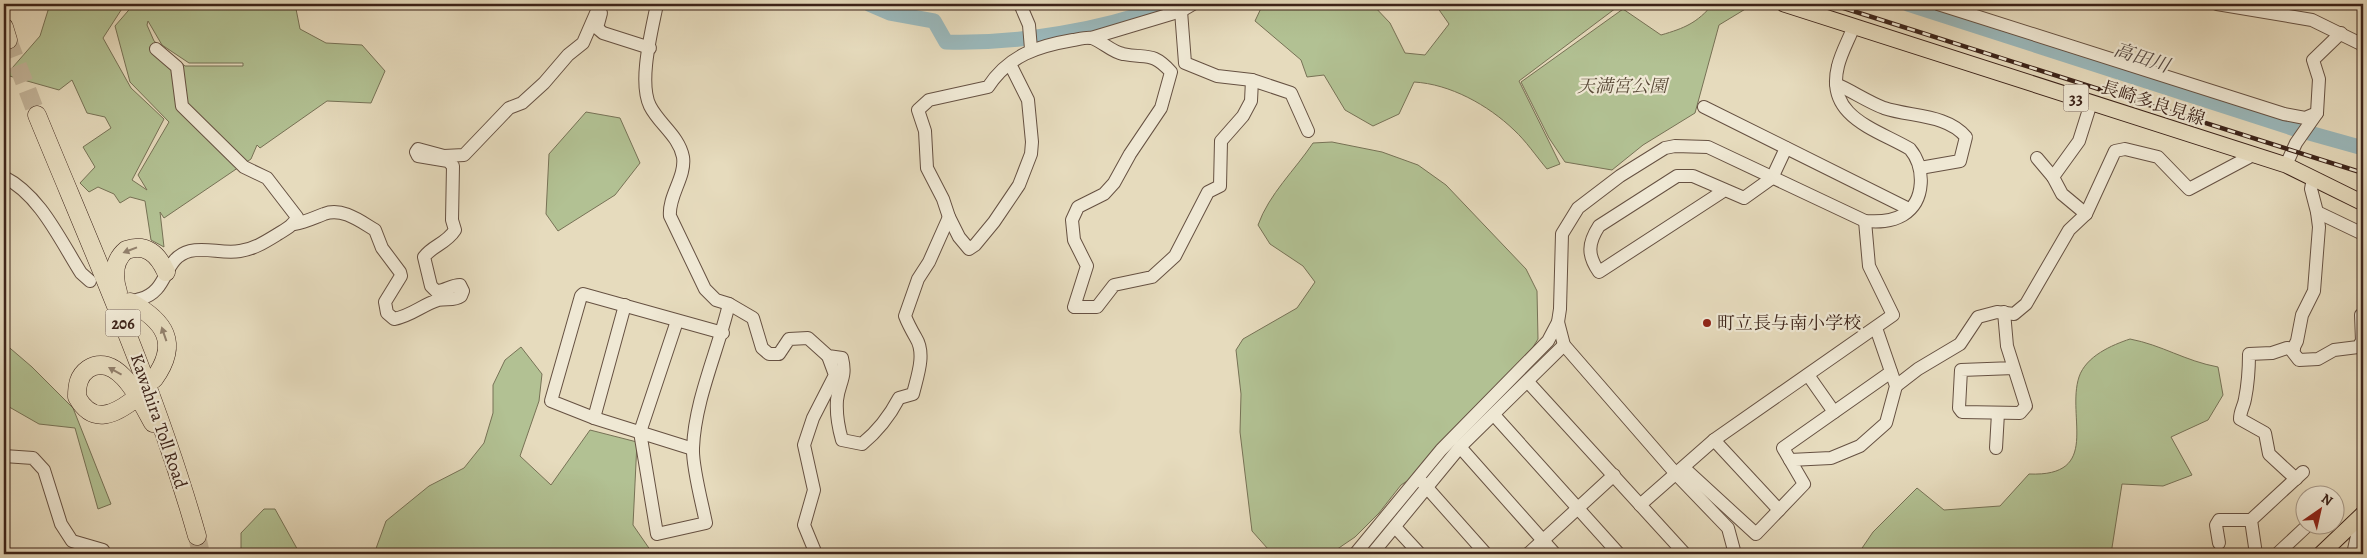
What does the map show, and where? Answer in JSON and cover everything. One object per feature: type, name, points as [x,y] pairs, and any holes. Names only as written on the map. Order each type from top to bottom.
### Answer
[{"type":"highway","name":"Kawahira Toll Road","points":[[34,116],[152,384],[181,479],[193,537],[131,355],[34,116]]},
{"type":"highway","points":[[152,384],[116,288],[115,263],[126,250],[143,247],[157,256],[166,272]]},
{"type":"highway","points":[[128,301],[156,320],[165,336],[167,357],[152,384]]},
{"type":"highway","points":[[132,401],[112,414],[104,415],[87,410],[77,397],[79,378],[93,366],[114,369],[124,376],[140,399],[161,439]]},
{"type":"main road","name":"長崎多良見線","points":[[1784,4],[2286,165],[2363,203]]},
{"type":"main road","points":[[2321,554],[2362,514]]},
{"type":"street","points":[[602,4],[597,28],[603,34],[650,48]]},
{"type":"street","points":[[128,301],[147,297],[154,292],[160,287],[169,267],[189,251],[239,252],[257,247],[294,224],[308,222],[325,213],[338,211],[376,230],[382,248],[400,272],[401,276],[385,302],[387,313],[394,319],[408,317],[439,300],[456,300],[463,291],[460,285],[453,285],[444,291],[436,291],[431,286],[424,257],[429,250],[449,239],[456,230],[452,220],[453,166],[448,161],[418,156],[416,152],[418,149],[444,156],[464,154],[509,108],[522,103],[544,84],[568,55],[583,43],[602,4]]},
{"type":"street","points":[[657,4],[646,66],[645,92],[650,107],[674,138],[682,156],[683,166],[669,206],[670,216],[705,289],[716,300],[729,304],[753,318],[762,348],[769,354],[779,354],[789,339],[808,338],[828,356],[835,376],[813,418],[804,445],[814,490],[804,525],[816,554]]},
{"type":"street","points":[[1020,4],[1028,25],[1031,47]]},
{"type":"street","points":[[1010,64],[1028,100],[1032,142],[1027,166],[1019,184],[994,222],[974,245],[969,248],[959,237],[943,199],[926,168],[925,131],[918,110],[929,100],[988,87],[996,76],[1010,64],[1031,47],[1091,38],[1181,10],[1194,4]]},
{"type":"street","points":[[1938,4],[1960,7],[2284,114],[2305,118],[2315,116]]},
{"type":"street","points":[[2217,4],[2281,9],[2312,20],[2363,46]]},
{"type":"street","points":[[1181,10],[1185,63],[1217,76],[1252,80],[1291,93],[1308,132]]},
{"type":"street","points":[[1355,554],[1417,477],[1548,341],[1558,322],[1562,292],[1562,234],[1578,208],[1620,176],[1665,148],[1698,145],[1708,147],[1865,221],[1885,222],[1904,215],[1919,194],[1922,181],[1916,156],[1910,149],[1852,118],[1841,104],[1836,84],[1838,66],[1854,26]]},
{"type":"street","points":[[2286,165],[2298,140],[2315,116],[2319,79],[2313,60],[2340,33]]},
{"type":"street","points":[[1091,38],[1122,54],[1150,55],[1165,65],[1171,72],[1162,108],[1130,154],[1114,183],[1104,194],[1078,207],[1072,220],[1074,240],[1087,266],[1074,307],[1097,307],[1114,285],[1152,277],[1175,256],[1208,192],[1220,186],[1222,141],[1243,116],[1251,101],[1252,80]]},
{"type":"street","points":[[156,49],[177,67],[182,106],[244,167],[267,178],[297,217],[294,224]]},
{"type":"street","points":[[1836,84],[1885,108],[1921,115],[1959,128],[1966,137],[1960,162],[1920,168]]},
{"type":"street","points":[[2053,177],[2079,141],[2092,103]]},
{"type":"street","points":[[1704,107],[1909,209]]},
{"type":"street","points":[[1725,190],[1599,272],[1591,260],[1589,248],[1591,238],[1599,226],[1677,176],[1694,176],[1744,198],[1772,178],[1786,148]]},
{"type":"street","points":[[1896,386],[1918,369],[1960,344],[1978,317],[1997,312],[2014,314],[2026,304],[2069,230],[2086,214],[2115,151],[2125,149],[2158,157],[2188,189],[2253,155]]},
{"type":"street","points":[[2037,158],[2053,177],[2062,194],[2086,214]]},
{"type":"street","points":[[4,177],[15,183],[36,204],[81,273],[90,281]]},
{"type":"street","points":[[2313,178],[2311,190],[2319,227],[2314,291],[2302,315],[2297,342],[2292,351],[2299,360],[2318,359],[2334,350],[2358,347],[2362,341],[2361,315],[2363,314]]},
{"type":"street","points":[[2317,212],[2363,234]]},
{"type":"street","points":[[828,356],[842,358],[845,371],[837,399],[838,424],[842,440],[862,444],[876,432],[891,414],[899,398],[913,394],[922,356],[917,338],[912,333],[905,316],[918,279],[929,262],[949,217]]},
{"type":"street","points":[[1640,505],[1714,440],[1893,315],[1869,266],[1865,221]]},
{"type":"street","points":[[693,449],[594,418],[551,401],[583,294],[722,333]]},
{"type":"street","points":[[677,321],[640,432],[657,534],[706,523],[693,449],[702,399],[729,304]]},
{"type":"street","points":[[594,418],[625,305]]},
{"type":"street","points":[[2004,312],[2007,346],[2014,368],[2026,406],[2020,413],[1962,412],[1959,408],[1960,370],[2014,368]]},
{"type":"street","points":[[1558,322],[1564,345],[1680,471],[1728,528],[1735,554]]},
{"type":"street","points":[[1790,460],[1831,458],[1860,446],[1886,422],[1896,386],[1876,328]]},
{"type":"street","points":[[1372,554],[1460,447],[1494,416],[1564,345]]},
{"type":"street","points":[[2219,544],[2216,525],[2219,520],[2251,520],[2299,476],[2269,454],[2265,433],[2240,419],[2246,387],[2249,382],[2248,354],[2272,353],[2287,348],[2294,349]]},
{"type":"street","points":[[1680,471],[1756,534],[1804,484],[1783,448],[1891,372]]},
{"type":"street","points":[[1808,375],[1834,412]]},
{"type":"street","points":[[1528,382],[1686,554]]},
{"type":"street","points":[[1996,448],[1998,412]]},
{"type":"street","points":[[1494,416],[1619,554]]},
{"type":"street","points":[[1714,440],[1779,510]]},
{"type":"street","points":[[1460,447],[1555,554]]},
{"type":"street","points":[[4,456],[33,458],[44,470],[61,524],[72,541],[103,550],[105,554]]},
{"type":"street","points":[[1528,554],[1614,475]]},
{"type":"street","points":[[1417,477],[1486,554]]},
{"type":"street","points":[[2353,554],[2362,514]]},
{"type":"street","points":[[2251,520],[2256,554]]},
{"type":"street","points":[[1395,527],[1420,554]]},
{"type":"street","points":[[2277,554],[2296,536]]},
{"type":"green space","points":[[50,4],[125,4],[103,38],[131,88],[164,119],[132,180],[147,190],[138,175],[169,122],[130,82],[115,26],[134,4],[295,4],[300,29],[326,43],[362,45],[385,71],[371,103],[327,101],[260,148],[257,145],[251,159],[164,218],[160,212],[164,247],[151,240],[145,201],[130,197],[120,203],[114,194],[98,187],[89,192],[80,183],[95,167],[83,147],[111,128],[105,117],[87,113],[72,80],[59,90],[6,75],[40,36]],"holes":[[[148,21],[162,45],[189,63],[243,63],[243,66],[185,66],[154,41],[147,25]]]},
{"type":"green space","points":[[1263,4],[1372,4],[1390,23],[1405,53],[1425,55],[1449,24],[1435,4],[1620,5],[1519,81],[1560,164],[1547,169],[1523,139],[1504,121],[1480,104],[1455,91],[1414,82],[1399,114],[1373,126],[1345,110],[1324,75],[1307,77],[1301,60],[1255,21]]},
{"type":"green space","name":"天満宮公園","points":[[1713,4],[1752,5],[1719,25],[1695,113],[1643,145],[1612,170],[1565,162],[1549,138],[1521,82],[1623,9],[1661,35],[1690,24],[1702,16]]},
{"type":"green space","points":[[586,112],[620,118],[640,163],[615,195],[558,231],[546,214],[549,154]]},
{"type":"green space","points":[[1332,142],[1382,152],[1418,165],[1446,185],[1526,269],[1537,291],[1538,339],[1519,370],[1442,458],[1401,485],[1379,513],[1355,537],[1330,554],[1277,554],[1268,549],[1252,531],[1240,432],[1241,394],[1236,350],[1243,339],[1297,308],[1315,282],[1303,266],[1270,244],[1258,225],[1275,193],[1313,143]]},
{"type":"green space","points":[[2130,339],[2218,367],[2223,395],[2208,420],[2171,437],[2192,475],[2163,486],[2122,484],[2111,554],[1858,554],[1873,532],[1917,488],[1944,510],[2000,506],[2029,474],[2052,472],[2066,466],[2073,455],[2076,442],[2076,393],[2082,370],[2100,352]]},
{"type":"green space","points":[[4,343],[32,367],[73,408],[111,504],[98,509],[75,428],[39,424],[4,404]]},
{"type":"green space","points":[[521,347],[542,374],[539,401],[520,456],[551,485],[590,430],[637,442],[633,525],[653,554],[374,554],[386,521],[429,486],[464,468],[484,443],[493,413],[493,385],[505,360]]},
{"type":"green space","points":[[264,509],[275,509],[300,554],[241,554],[241,533]]},
{"type":"waterway","name":"高田川","points":[[869,4],[890,13],[934,21],[946,42],[1002,41],[1060,34],[1117,21],[1171,4]]},
{"type":"waterway","name":"高田川","points":[[1908,4],[2295,129],[2363,148]]},
{"type":"tunnel","points":[[8,40],[37,115]]},
{"type":"tunnel","points":[[197,536],[201,554]]},
{"type":"railway","points":[[1831,4],[2363,173]]},
{"type":"place","name":"町立長与南小学校","points":[[1707,323]]}]
